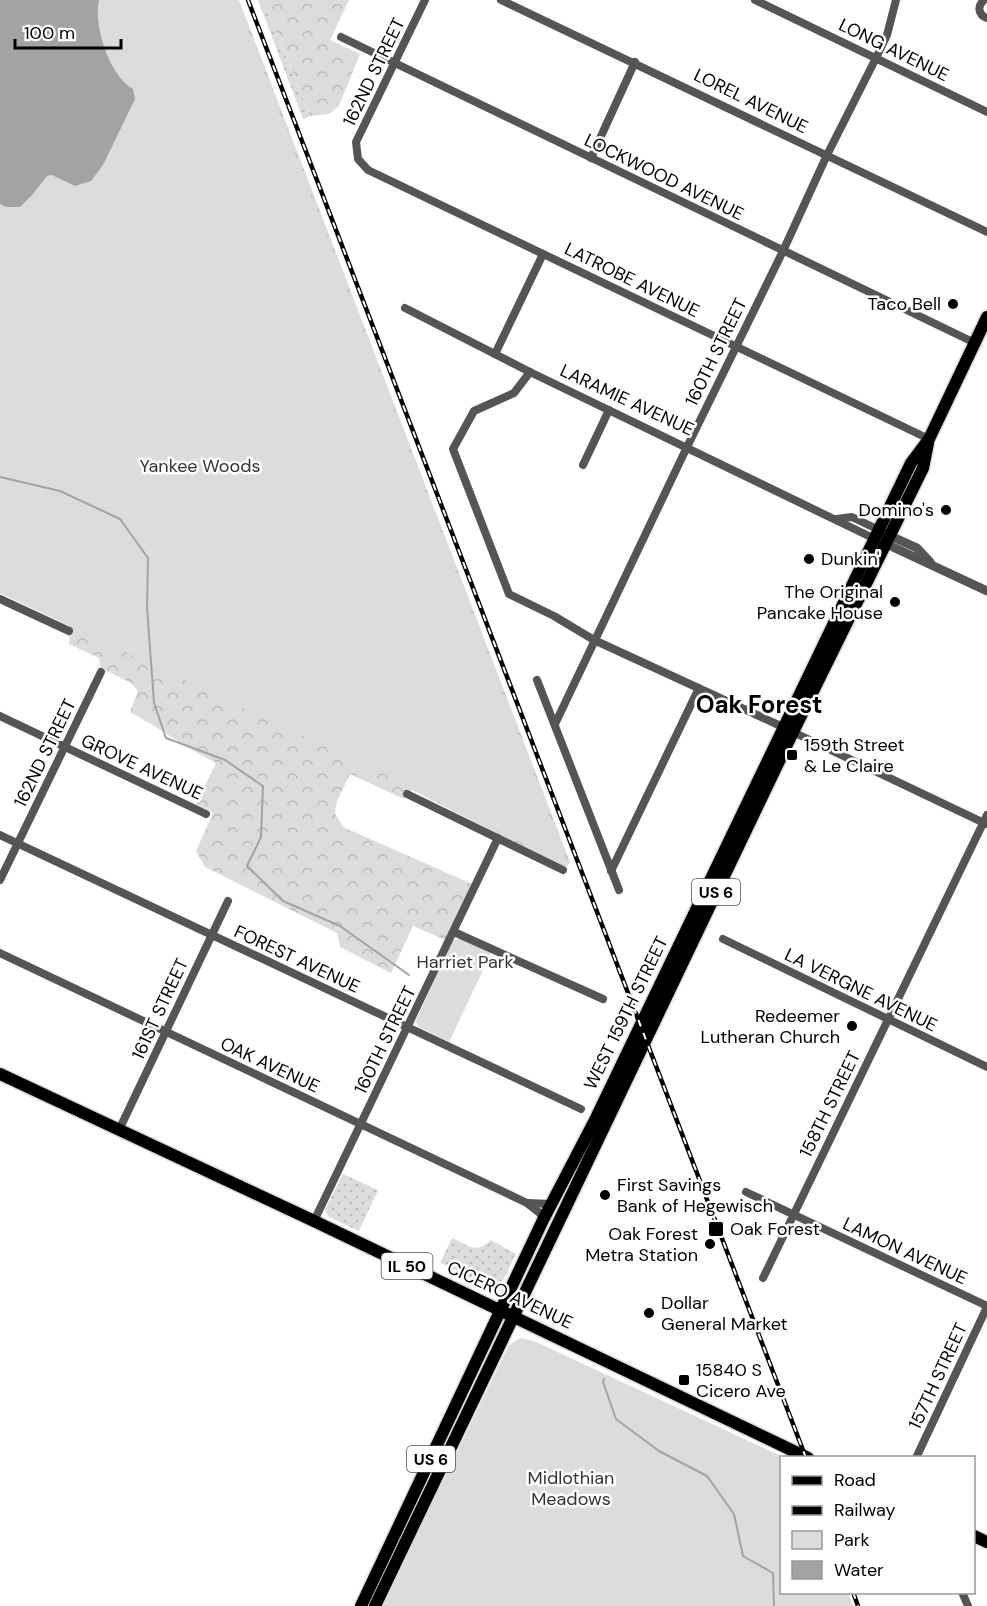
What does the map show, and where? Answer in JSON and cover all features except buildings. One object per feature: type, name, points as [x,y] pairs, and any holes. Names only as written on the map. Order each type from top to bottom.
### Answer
[{"type":"main road","name":"WEST 159TH STREET","points":[[361,1606],[543,1220],[595,1120],[883,537],[923,468],[929,439],[987,317]]},
{"type":"main road","name":"WEST 159TH STREET","points":[[375,1606],[513,1318],[788,730]]},
{"type":"main road","name":"CICERO AVENUE","points":[[0,1074],[314,1221],[804,1456]]},
{"type":"street","name":"162ND STREET","points":[[358,159],[356,142],[425,0]]},
{"type":"street","name":"LOREL AVENUE","points":[[501,0],[987,232]]},
{"type":"street","name":"LONG AVENUE","points":[[755,0],[987,112]]},
{"type":"street","name":"160TH STREET","points":[[555,724],[827,154],[887,35],[896,0]]},
{"type":"street","points":[[982,0],[979,11],[987,18]]},
{"type":"street","name":"LOCKWOOD AVENUE","points":[[341,37],[975,343]]},
{"type":"street","points":[[591,158],[635,62]]},
{"type":"street","name":"LATROBE AVENUE","points":[[358,159],[368,170],[929,439]]},
{"type":"street","points":[[495,354],[543,254]]},
{"type":"street","name":"LARAMIE AVENUE","points":[[405,308],[609,410],[837,519],[883,537],[987,591]]},
{"type":"street","points":[[530,372],[514,393],[474,411],[453,449],[509,594],[554,616],[594,640],[985,824]]},
{"type":"street","points":[[583,465],[609,410]]},
{"type":"street","points":[[0,599],[69,631]]},
{"type":"street","name":"162ND STREET","points":[[0,880],[101,672]]},
{"type":"street","points":[[537,680],[619,890]]},
{"type":"street","points":[[611,871],[699,688]]},
{"type":"street","name":"GROVE AVENUE","points":[[0,716],[206,814]]},
{"type":"street","points":[[407,794],[563,870]]},
{"type":"street","name":"158TH STREET","points":[[763,1278],[985,824],[987,814]]},
{"type":"street","name":"FOREST AVENUE","points":[[0,835],[580,1109]]},
{"type":"street","name":"160TH STREET","points":[[314,1221],[498,838]]},
{"type":"street","name":"161ST STREET","points":[[119,1130],[228,901]]},
{"type":"street","points":[[454,932],[603,999]]},
{"type":"street","name":"LA VERGNE AVENUE","points":[[723,939],[987,1066]]},
{"type":"street","name":"OAK AVENUE","points":[[0,953],[527,1203],[541,1214],[543,1220]]},
{"type":"street","name":"LAMON AVENUE","points":[[746,1192],[987,1306]]},
{"type":"street","name":"OAK AVENUE","points":[[527,1203],[551,1204]]},
{"type":"street","name":"157TH STREET","points":[[917,1456],[987,1306]]},
{"type":"green space","name":"Yankee Woods","points":[[0,0],[236,0],[568,866],[402,783],[0,593]]},
{"type":"green space","name":"Yankee Woods","points":[[99,0],[239,0],[570,862],[565,868],[412,790],[404,799],[350,774],[337,801],[335,813],[343,827],[472,884],[445,940],[413,926],[391,973],[340,947],[337,933],[205,867],[196,851],[213,813],[196,804],[216,763],[130,712],[138,691],[131,683],[101,668],[99,658],[69,644],[70,626],[0,593],[0,204]]},
{"type":"green space","points":[[258,0],[263,0],[310,116],[303,119]]},
{"type":"green space","points":[[263,0],[349,0],[330,40],[360,54],[339,106],[329,114],[310,116]]},
{"type":"green space","name":"Harriet Park","points":[[459,938],[492,951],[449,1042],[419,1027],[415,1022],[453,941]]},
{"type":"green space","points":[[343,1174],[378,1190],[359,1231],[329,1217],[325,1210]]},
{"type":"green space","points":[[452,1238],[477,1248],[491,1240],[516,1254],[500,1283],[490,1287],[485,1286],[440,1263]]},
{"type":"green space","name":"Midlothian Meadows","points":[[520,1338],[534,1341],[781,1456],[780,1594],[848,1594],[853,1606],[382,1606],[509,1345]]},
{"type":"water","points":[[0,0],[99,0],[99,23],[105,49],[117,74],[133,89],[135,99],[103,165],[91,181],[75,186],[52,175],[47,176],[20,207],[6,207],[0,204]]},
{"type":"waterway","points":[[0,477],[60,491],[120,519],[148,558],[147,607],[154,703],[166,738],[225,760],[263,786],[261,837],[247,866],[283,901],[340,926],[409,975]]},
{"type":"waterway","points":[[604,1379],[603,1382],[616,1419],[659,1451],[707,1476],[734,1514],[743,1556],[773,1573],[774,1606]]},
{"type":"railway","points":[[248,0],[805,1456]]},
{"type":"railway","points":[[854,1594],[858,1606]]},
{"type":"place","name":"Taco Bell","points":[[953,304]]},
{"type":"place","name":"Domino's","points":[[946,510]]},
{"type":"place","name":"Dunkin'","points":[[809,559]]},
{"type":"place","name":"The Original Pancake House","points":[[895,602]]},
{"type":"place","name":"159th Street & Le Claire","points":[[792,755]]},
{"type":"place","name":"Redeemer Lutheran Church","points":[[852,1026]]},
{"type":"place","name":"First Savings Bank of Hegewisch","points":[[605,1195]]},
{"type":"place","name":"Oak Forest","points":[[716,1229]]},
{"type":"place","name":"Oak Forest Metra Station","points":[[710,1244]]},
{"type":"place","name":"Dollar General Market","points":[[649,1313]]},
{"type":"place","name":"15840 S Cicero Ave","points":[[684,1380]]},
{"type":"district","name":"Oak Forest","points":[[759,704]]}]
